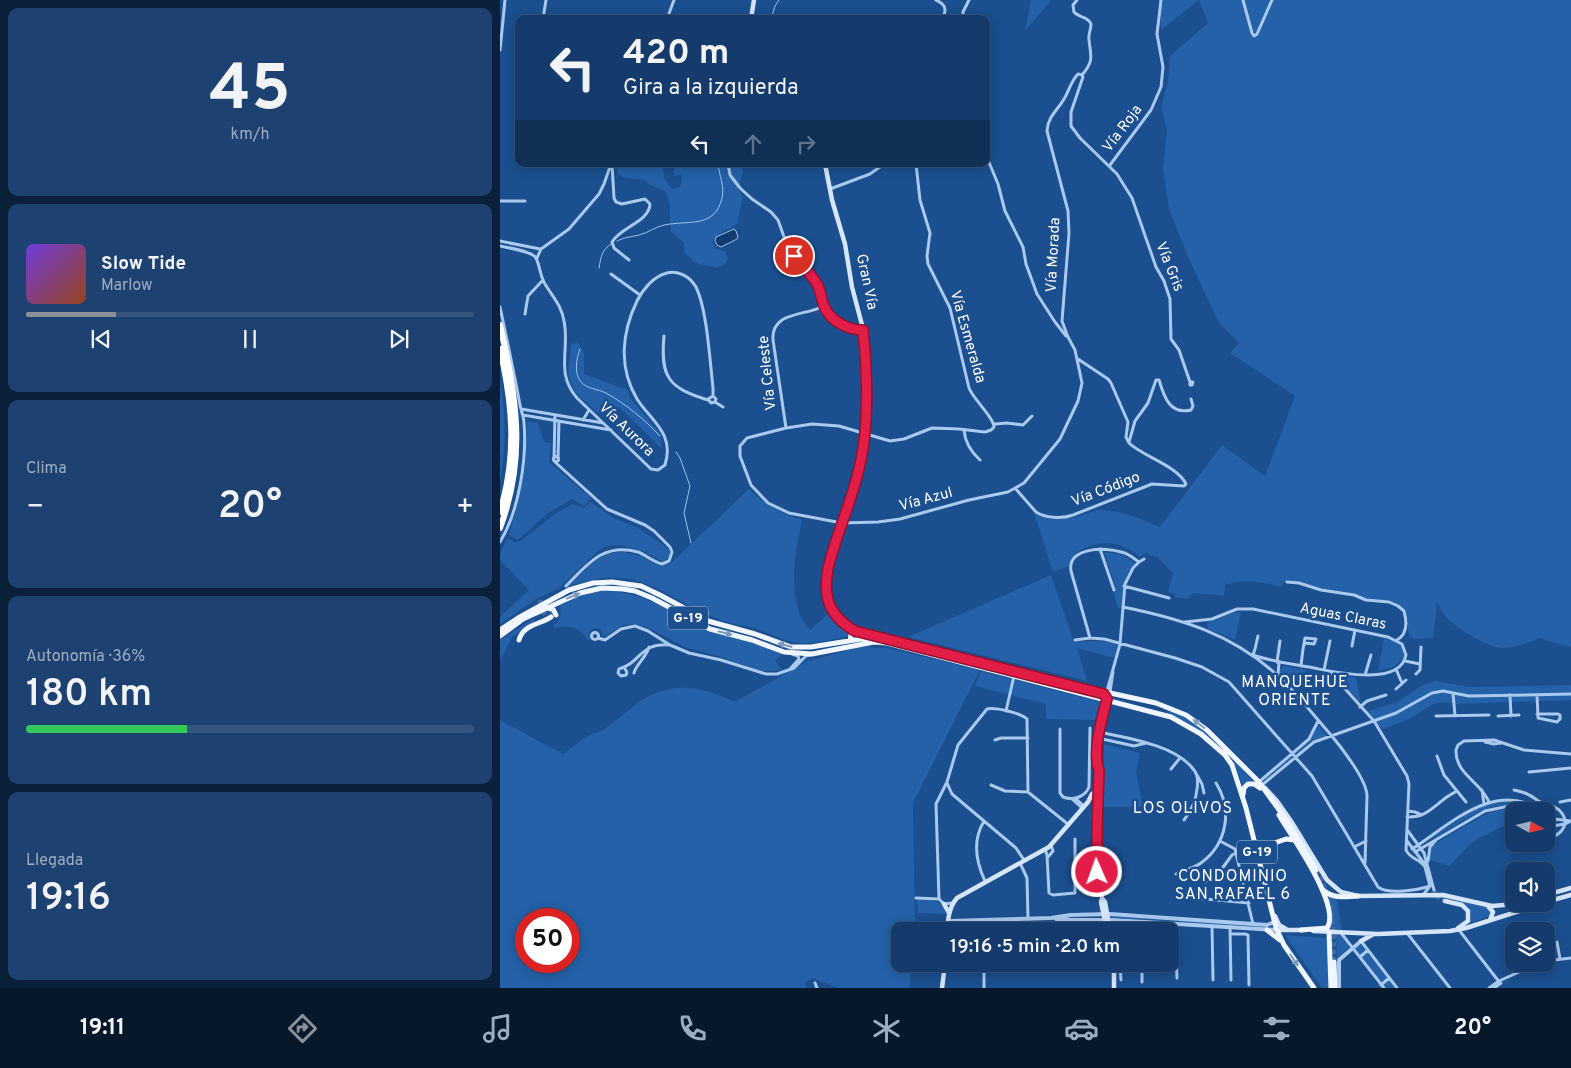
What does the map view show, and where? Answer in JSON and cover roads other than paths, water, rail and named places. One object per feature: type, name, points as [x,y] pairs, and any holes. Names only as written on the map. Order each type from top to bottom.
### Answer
[{"type":"highway","points":[[500,326],[512,378],[517,435],[512,487],[500,528]]},
{"type":"highway","points":[[500,349],[509,393],[512,428],[509,473],[500,512]]},
{"type":"main road","points":[[752,15],[754,0]]},
{"type":"main road","name":"Gran Vía","points":[[826,167],[847,253],[852,287],[863,330],[867,391],[862,457],[830,561],[827,594],[834,614],[854,630],[871,638]]},
{"type":"main road","name":"G-19","points":[[500,630],[575,587],[593,583],[618,582],[647,588],[708,621],[755,634],[785,646],[806,648],[850,640],[871,638],[886,640],[1161,704],[1186,715],[1204,727],[1277,801],[1328,883],[1341,892],[1358,896],[1450,896],[1486,905],[1505,905]]},
{"type":"main road","name":"G-19","points":[[500,636],[526,616],[580,593],[595,589],[629,590],[652,598],[710,629],[752,640],[790,653],[812,654],[886,640],[1014,676],[1166,715],[1198,732],[1225,756],[1234,769],[1243,795],[1271,910],[1281,926],[1292,930]]},
{"type":"main road","points":[[526,616],[538,603]]},
{"type":"main road","points":[[546,608],[553,609],[556,614],[557,603]]},
{"type":"main road","points":[[526,616],[542,615]]},
{"type":"main road","points":[[519,640],[522,633],[537,622],[548,619],[551,616]]},
{"type":"main road","points":[[846,648],[854,630]]},
{"type":"main road","name":"Gran Vía","points":[[854,630],[886,640]]},
{"type":"main road","points":[[801,654],[805,650],[823,648],[834,643]]},
{"type":"main road","points":[[1078,686],[1104,694],[1106,700],[1098,738],[1097,768],[1099,770],[1094,820],[1097,824]]},
{"type":"main road","points":[[1139,708],[1141,706],[1159,710],[1161,709],[1161,704]]},
{"type":"main road","points":[[1166,715],[1166,710],[1171,708]]},
{"type":"main road","points":[[1243,795],[1245,786],[1249,783],[1261,785],[1287,821],[1316,870]]},
{"type":"main road","points":[[948,921],[952,903],[960,895],[1051,845],[1097,793]]},
{"type":"main road","points":[[1097,793],[1097,865],[1101,902],[1107,922]]},
{"type":"main road","points":[[1271,799],[1286,828],[1315,874],[1328,911],[1328,926],[1324,929],[1277,930]]},
{"type":"main road","points":[[1085,805],[1093,803],[1095,805]]},
{"type":"main road","points":[[1254,838],[1259,843],[1264,844],[1282,837],[1286,828]]},
{"type":"main road","points":[[1259,859],[1263,847],[1286,838],[1294,840]]},
{"type":"main road","points":[[1555,892],[1571,888]]},
{"type":"main road","points":[[1322,890],[1333,896],[1358,896]]},
{"type":"main road","points":[[1555,900],[1571,896]]},
{"type":"main road","points":[[1445,901],[1463,906],[1469,914],[1466,924],[1447,931]]},
{"type":"main road","points":[[944,904],[949,914]]},
{"type":"main road","points":[[1486,905],[1493,912],[1490,920]]},
{"type":"main road","points":[[1271,910],[1284,945]]},
{"type":"main road","points":[[1301,930],[1378,934],[1459,930],[1516,912]]},
{"type":"main road","points":[[1267,930],[1284,945],[1314,988]]},
{"type":"main road","points":[[1329,932],[1331,988]]},
{"type":"main road","points":[[1360,941],[1368,936],[1378,934]]},
{"type":"main road","points":[[1334,962],[1337,988]]},
{"type":"main road","points":[[942,988],[943,972]]},
{"type":"main road","points":[[1114,972],[1114,988]]},
{"type":"street","points":[[500,49],[505,0]]},
{"type":"street","points":[[544,15],[546,0]]},
{"type":"street","points":[[669,15],[674,0]]},
{"type":"street","points":[[936,0],[943,4],[945,8],[944,15]]},
{"type":"street","points":[[963,15],[970,0]]},
{"type":"street","name":"Vía Morada","points":[[1015,488],[1024,483],[1056,445],[1064,432],[1082,388],[1082,377],[1077,358],[1062,318],[1069,233],[1068,211],[1047,131],[1047,125],[1053,112],[1064,100],[1078,74],[1082,75],[1089,67],[1091,59],[1089,39],[1092,24],[1088,19],[1078,16],[1074,12],[1074,5],[1077,0]]},
{"type":"street","name":"Vía Roja","points":[[1082,75],[1083,78],[1071,112],[1071,126],[1080,138],[1110,165],[1151,110],[1161,87],[1163,67],[1157,34],[1161,0]]},
{"type":"street","points":[[1243,0],[1254,36],[1257,34],[1272,0]]},
{"type":"street","points":[[990,165],[998,184],[1005,211],[1023,248],[1026,264],[1037,294],[1055,322],[1068,337]]},
{"type":"street","name":"Vía Gris","points":[[1110,165],[1132,198],[1156,267],[1164,281],[1171,303],[1171,339],[1179,350],[1190,382]]},
{"type":"street","points":[[500,246],[530,253],[536,259],[541,249],[569,229],[596,198],[603,187],[611,167]]},
{"type":"street","points":[[612,167],[614,198],[616,202],[622,204],[644,199],[650,204],[649,210],[641,219],[624,229],[612,242],[614,248],[629,260]]},
{"type":"street","points":[[729,167],[730,175],[740,188],[776,217],[791,252],[816,283],[824,306],[829,314],[842,324],[863,330]]},
{"type":"street","points":[[830,189],[870,174],[880,167]]},
{"type":"street","name":"Vía Esmeralda","points":[[916,167],[920,200],[930,233],[927,256],[928,264],[950,308],[969,388],[974,398],[994,424]]},
{"type":"street","points":[[500,201],[525,201]]},
{"type":"street","points":[[500,241],[541,249]]},
{"type":"street","name":"Vía Aurora","points":[[536,259],[543,280],[559,305],[564,320],[566,336],[564,369],[566,380],[575,395],[651,469],[658,470],[665,465],[666,449],[662,430],[636,398],[630,384],[625,368],[625,335],[640,295],[656,279],[669,272],[683,274],[694,284],[700,297],[713,396]]},
{"type":"street","points":[[611,274],[640,295]]},
{"type":"street","points":[[526,314],[528,296],[543,280]]},
{"type":"street","name":"Vía Celeste","points":[[824,306],[784,318],[773,331],[786,428],[747,438],[740,446],[740,456],[751,485],[764,500],[781,511],[803,517],[842,523]]},
{"type":"street","points":[[500,307],[523,415],[524,441],[520,484],[511,518],[500,542]]},
{"type":"street","points":[[664,336],[663,361],[670,380],[682,390],[708,400],[711,403],[715,402],[722,407]]},
{"type":"street","points":[[1077,358],[1108,379],[1128,422],[1126,437],[1129,443]]},
{"type":"street","points":[[1129,443],[1135,421],[1148,403],[1156,380],[1159,380],[1164,397],[1173,408],[1184,411],[1191,410],[1193,406],[1191,399]]},
{"type":"street","points":[[708,400],[713,396],[716,398],[715,402]]},
{"type":"street","points":[[521,409],[604,423]]},
{"type":"street","points":[[579,424],[590,410]]},
{"type":"street","points":[[523,415],[611,430]]},
{"type":"street","points":[[557,415],[556,459],[563,468],[607,509],[645,525],[654,531],[670,547],[672,552],[669,560],[662,564],[634,551],[619,549],[608,551],[591,562],[566,586]]},
{"type":"street","points":[[786,428],[828,424],[884,440],[896,441],[932,428],[985,432],[991,430],[994,424],[1007,423],[1019,426],[1023,425],[1032,416]]},
{"type":"street","points":[[964,430],[968,445],[973,454],[980,460]]},
{"type":"street","name":"Vía Código","points":[[1015,488],[1036,512],[1045,516],[1062,517],[1073,515],[1152,484],[1184,486],[1186,484],[1184,479],[1165,465],[1129,443]]},
{"type":"street","name":"Vía Azul","points":[[842,523],[900,519],[974,498],[1008,492],[1015,488]]},
{"type":"street","points":[[1090,638],[1070,566],[1072,558],[1076,555],[1100,549],[1123,552],[1139,562]]},
{"type":"street","points":[[1100,549],[1114,590]]},
{"type":"street","points":[[1108,692],[1120,644],[1124,586],[1128,574],[1144,559]]},
{"type":"street","points":[[1287,582],[1354,595],[1366,600],[1389,602],[1398,606],[1404,611],[1406,625],[1404,634],[1396,640]]},
{"type":"street","points":[[1124,586],[1168,598]]},
{"type":"street","points":[[1123,607],[1185,622],[1205,629],[1227,639],[1264,661],[1365,675],[1396,669],[1405,660],[1420,664]]},
{"type":"street","name":"Aguas Claras","points":[[1185,622],[1208,620],[1237,609],[1249,608],[1396,640],[1405,648],[1405,660]]},
{"type":"street","points":[[1205,629],[1205,624],[1208,620]]},
{"type":"street","points":[[598,638],[605,640],[621,629],[635,626],[689,653],[721,660],[766,674],[777,674],[790,669],[806,656],[812,654]]},
{"type":"street","points":[[1352,646],[1355,630]]},
{"type":"street","points":[[1252,655],[1256,649],[1258,636]]},
{"type":"street","points":[[1075,640],[1090,638],[1191,662],[1224,679],[1238,692],[1312,776],[1378,887],[1382,890],[1413,890],[1430,886]]},
{"type":"street","points":[[1278,676],[1280,641]]},
{"type":"street","name":"Aguas Claras","points":[[1324,670],[1330,641]]},
{"type":"street","points":[[625,669],[649,647],[670,645]]},
{"type":"street","points":[[1301,666],[1304,645]]},
{"type":"street","points":[[634,673],[635,668],[646,656],[649,647]]},
{"type":"street","points":[[1416,674],[1420,671],[1421,647]]},
{"type":"street","points":[[790,653],[798,657],[798,662]]},
{"type":"street","points":[[790,669],[798,662],[801,654]]},
{"type":"street","points":[[1365,675],[1371,655]]},
{"type":"street","points":[[1264,661],[1344,750],[1367,789],[1365,864]]},
{"type":"street","points":[[1396,669],[1402,683]]},
{"type":"street","points":[[1272,671],[1277,670]]},
{"type":"street","points":[[1329,671],[1374,721],[1407,776],[1409,782],[1406,850],[1408,854],[1427,866]]},
{"type":"street","points":[[1342,673],[1342,687]]},
{"type":"street","points":[[1006,711],[1014,676]]},
{"type":"street","points":[[1396,689],[1406,680]]},
{"type":"street","points":[[1261,785],[1314,742],[1405,708],[1432,692],[1440,691],[1469,696],[1571,694]]},
{"type":"street","points":[[1453,693],[1455,716]]},
{"type":"street","points":[[1360,707],[1367,701],[1386,695]]},
{"type":"street","points":[[1510,695],[1511,716]]},
{"type":"street","points":[[1537,695],[1538,718],[1556,722],[1560,719],[1558,714],[1538,714]]},
{"type":"street","points":[[952,903],[944,904],[939,899],[935,809],[947,782],[958,745],[987,709],[1006,711],[1026,718],[1028,722],[1028,792]]},
{"type":"street","points":[[1436,716],[1489,715]]},
{"type":"street","points":[[1498,716],[1520,715]]},
{"type":"street","points":[[1261,785],[1292,753],[1309,739],[1318,721]]},
{"type":"street","points":[[1073,799],[1085,793],[1089,786],[1090,728]]},
{"type":"street","points":[[1060,729],[1060,793],[1063,797],[1073,799],[1085,805]]},
{"type":"street","points":[[1099,732],[1147,743],[1162,748],[1180,758],[1193,768],[1202,784],[1204,793]]},
{"type":"street","points":[[1114,742],[1115,736]]},
{"type":"street","points":[[995,740],[1001,738],[1028,738]]},
{"type":"street","points":[[1098,738],[1134,746],[1147,743]]},
{"type":"street","points":[[1489,802],[1482,790],[1461,769],[1456,752],[1457,746],[1464,741],[1494,740],[1524,750],[1571,754]]},
{"type":"street","points":[[1437,756],[1442,772],[1466,802]]},
{"type":"street","points":[[1171,769],[1180,758]]},
{"type":"street","points":[[1529,772],[1571,768]]},
{"type":"street","points":[[1184,820],[1195,800],[1198,786],[1196,774]]},
{"type":"street","points":[[947,782],[952,794],[1018,850],[1027,878],[1028,919]]},
{"type":"street","points":[[1176,874],[1193,868],[1202,862],[1212,853],[1220,841],[1225,824],[1226,810],[1216,783]]},
{"type":"street","points":[[991,785],[1005,792],[1028,792],[1069,825]]},
{"type":"street","points":[[1482,790],[1484,804]]},
{"type":"street","points":[[1514,790],[1525,792],[1543,804],[1556,808],[1563,814],[1567,822],[1561,833],[1555,836]]},
{"type":"street","points":[[1408,817],[1417,818],[1457,791]]},
{"type":"street","points":[[940,796],[952,794]]},
{"type":"street","points":[[1413,850],[1468,811],[1489,802],[1514,800],[1523,802]]},
{"type":"street","points":[[1560,802],[1571,800]]},
{"type":"street","points":[[1419,846],[1438,838],[1475,815],[1490,809],[1505,807]]},
{"type":"street","points":[[1408,811],[1422,815]]},
{"type":"street","points":[[984,821],[977,836],[977,859],[978,868],[985,881]]},
{"type":"street","points":[[1407,828],[1409,834],[1419,846],[1434,890]]},
{"type":"street","points":[[1406,838],[1413,850],[1427,866]]},
{"type":"street","points":[[1422,895],[1430,886],[1427,866],[1430,847],[1438,838]]},
{"type":"street","points":[[1045,849],[1049,893],[1053,895],[1075,893],[1076,839]]},
{"type":"street","points":[[1220,841],[1234,847],[1251,910],[1249,925]]},
{"type":"street","points":[[1354,847],[1366,841]]},
{"type":"street","points":[[1047,858],[1053,851],[1051,845]]},
{"type":"street","points":[[1205,882],[1221,870],[1232,855],[1236,853]]},
{"type":"street","points":[[916,898],[939,899]]},
{"type":"street","points":[[1194,898],[1249,902]]},
{"type":"street","points":[[948,921],[1067,916],[1143,916],[1249,925],[1269,925],[1274,922]]},
{"type":"street","points":[[1130,921],[1131,918],[1143,916]]},
{"type":"street","points":[[1106,917],[1145,922]]},
{"type":"street","points":[[1179,924],[1230,927],[1249,925],[1267,930],[1277,930]]},
{"type":"street","points":[[1212,926],[1213,980]]},
{"type":"street","points":[[1230,927],[1231,980]]},
{"type":"street","points":[[1459,930],[1499,982]]},
{"type":"street","points":[[1412,940],[1414,932]]},
{"type":"street","points":[[1341,933],[1382,986],[1389,978]]},
{"type":"street","points":[[1407,933],[1450,988]]},
{"type":"street","points":[[1230,934],[1248,935],[1249,984]]},
{"type":"street","points":[[1337,988],[1339,960],[1360,941],[1397,988]]},
{"type":"street","points":[[1557,942],[1560,959]]},
{"type":"street","points":[[1360,957],[1368,950]]},
{"type":"street","points":[[1555,960],[1571,958]]},
{"type":"street","points":[[984,972],[984,988]]},
{"type":"street","points":[[1120,972],[1121,980]]},
{"type":"street","points":[[1142,972],[1142,982]]},
{"type":"street","points":[[1177,972],[1177,978]]},
{"type":"street","points":[[1489,988],[1519,972]]},
{"type":"street","points":[[1494,988],[1499,982]]},
{"type":"street","points":[[815,983],[817,988]]},
{"type":"waterway","points":[[772,15],[779,0]]},
{"type":"waterway","points":[[617,241],[664,225],[699,221],[713,215],[718,208],[723,194],[719,167]]},
{"type":"waterway","points":[[599,268],[602,254],[611,244]]},
{"type":"waterway","points":[[580,349],[576,366],[577,375],[581,382],[589,388],[606,393],[621,402],[660,436]]},
{"type":"waterway","points":[[676,452],[690,486],[684,513],[691,543]]},
{"type":"tunnel","points":[[538,603],[541,602],[549,606],[551,617]]},
{"type":"tunnel","points":[[542,615],[547,605]]},
{"type":"tunnel","points":[[1316,870],[1330,904],[1333,925],[1334,962]]},
{"type":"tunnel","points":[[1434,890],[1437,897],[1445,901]]},
{"type":"district","name":"MANQUEHUE ORIENTE","points":[[1295,692]]},
{"type":"district","name":"LOS OLIVOS","points":[[1183,809]]},
{"type":"district","name":"CONDOMINIO SAN RAFAEL 6","points":[[1233,886]]}]
